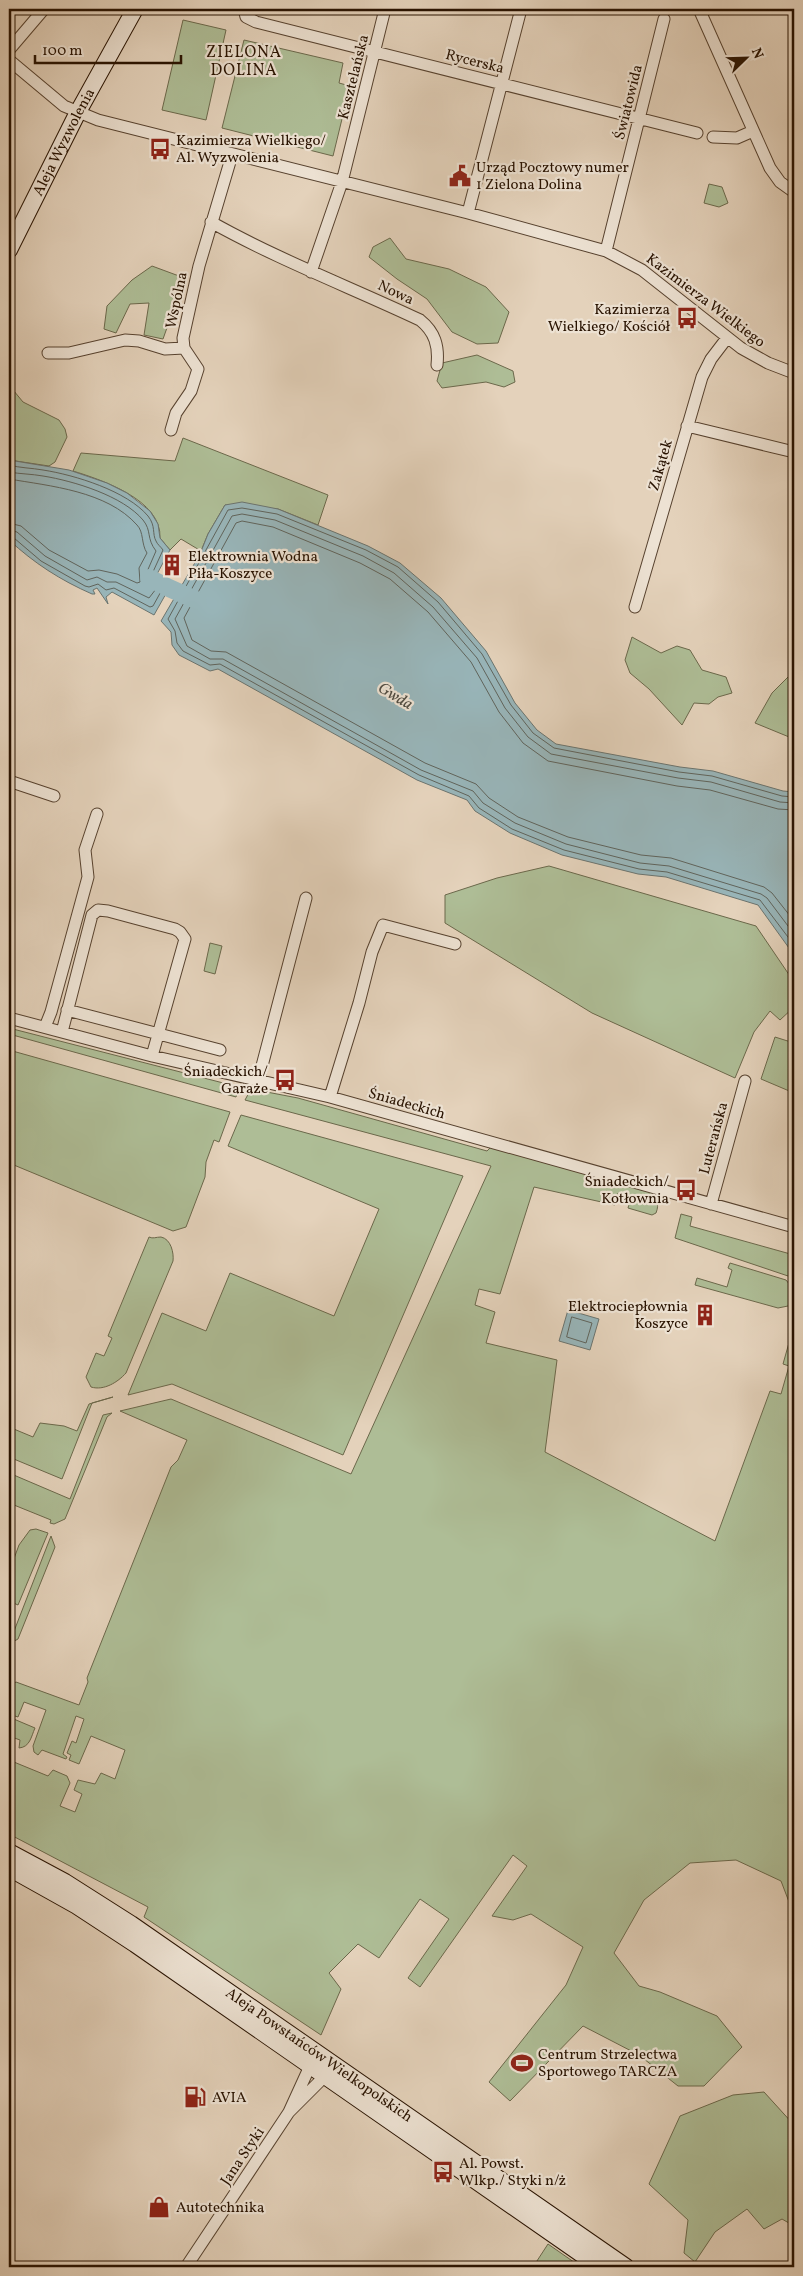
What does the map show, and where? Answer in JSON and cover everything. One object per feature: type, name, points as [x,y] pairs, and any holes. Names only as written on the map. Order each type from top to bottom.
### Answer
[{"type":"main road","name":"Aleja Wyzwolenia","points":[[9,250],[78,112],[135,9]]},
{"type":"main road","name":"Aleja Powstańców Wielkopolskich","points":[[9,1852],[65,1882],[125,1920],[626,2267]]},
{"type":"main road","name":"Aleja Powstańców Wielkopolskich","points":[[9,1868],[104,1923],[600,2267]]},
{"type":"street","points":[[9,50],[44,9]]},
{"type":"street","name":"Kasztelańska","points":[[342,182],[385,9]]},
{"type":"street","points":[[468,213],[521,9]]},
{"type":"street","points":[[690,9],[708,29]]},
{"type":"street","points":[[699,9],[773,173],[780,182],[794,192]]},
{"type":"street","name":"Rycerska","points":[[245,13],[256,22],[697,133]]},
{"type":"street","name":"Światowida","points":[[606,251],[664,19]]},
{"type":"street","name":"Kazimierza Wielkiego","points":[[9,60],[64,106],[112,124],[468,213],[583,243],[606,251],[642,270],[727,338],[758,358],[794,373]]},
{"type":"street","points":[[713,137],[737,138],[753,131]]},
{"type":"street","name":"Wspólna","points":[[48,353],[69,353],[125,340],[139,340],[165,349],[184,348],[183,338],[199,266],[232,154]]},
{"type":"street","points":[[311,272],[342,182]]},
{"type":"street","name":"Nowa","points":[[211,222],[239,238],[311,272],[335,280],[420,320],[427,325],[436,338],[438,347],[437,365]]},
{"type":"street","name":"Zakątek","points":[[635,607],[706,366],[727,338]]},
{"type":"street","points":[[171,430],[176,413],[191,391],[198,369],[184,348]]},
{"type":"street","points":[[688,426],[794,452]]},
{"type":"street","points":[[9,781],[54,796]]},
{"type":"street","points":[[45,1027],[51,1012],[88,877],[85,850],[97,814]]},
{"type":"street","points":[[258,1081],[306,898]]},
{"type":"street","points":[[62,1032],[92,915],[101,910],[118,914],[174,929],[180,932],[185,939],[152,1056]]},
{"type":"street","points":[[330,1097],[359,1003],[372,952],[383,925],[455,944]]},
{"type":"street","points":[[68,1010],[220,1050]]},
{"type":"street","name":"Śniadeckich","points":[[9,1018],[152,1056],[330,1097],[794,1228]]},
{"type":"street","name":"Luterańska","points":[[711,1204],[745,1081]]},
{"type":"street","points":[[310,2066],[326,2060],[327,2070],[325,2076]]},
{"type":"street","name":"Jana Styki","points":[[290,2112],[310,2066]]},
{"type":"street","name":"Jana Styki","points":[[186,2267],[290,2112],[325,2076]]},
{"type":"green space","points":[[183,20],[226,30],[206,120],[162,110]]},
{"type":"green space","points":[[244,40],[343,63],[339,83],[350,86],[333,156],[222,128]]},
{"type":"green space","points":[[709,184],[722,187],[728,203],[719,207],[704,203]]},
{"type":"green space","points":[[390,238],[406,259],[449,269],[486,287],[509,312],[498,343],[477,344],[452,332],[427,299],[369,257],[373,247]]},
{"type":"green space","points":[[152,266],[179,276],[174,308],[163,339],[144,335],[149,303],[130,304],[116,333],[104,329],[107,306],[132,280]]},
{"type":"green space","points":[[477,355],[513,371],[515,382],[504,387],[486,382],[442,388],[437,381],[442,363]]},
{"type":"green space","points":[[9,385],[23,402],[59,420],[65,429],[67,437],[55,462],[49,466],[9,460]]},
{"type":"green space","points":[[183,438],[328,495],[318,525],[278,509],[225,505],[208,534],[201,551],[181,539],[170,550],[160,538],[158,525],[151,513],[141,502],[114,486],[73,471],[81,453],[175,461]]},
{"type":"green space","points":[[632,637],[661,653],[677,646],[690,650],[702,670],[726,677],[732,693],[718,697],[709,704],[694,703],[682,725],[649,689],[630,673],[625,660]]},
{"type":"green space","points":[[794,671],[794,739],[755,723],[772,693]]},
{"type":"green space","points":[[549,866],[756,926],[794,982],[794,1007],[780,1020],[770,1011],[754,1032],[735,1078],[592,1013],[445,923],[445,895],[497,878]]},
{"type":"green space","points":[[210,943],[222,946],[215,974],[204,971]]},
{"type":"green space","points":[[9,1028],[235,1086],[237,1094],[236,1097],[9,1034]]},
{"type":"green space","points":[[775,1037],[794,1043],[794,1093],[761,1079]]},
{"type":"green space","points":[[9,1050],[230,1112],[219,1142],[214,1140],[206,1162],[205,1177],[186,1227],[173,1231],[9,1163]]},
{"type":"green space","points":[[251,1089],[298,1098],[487,1151],[491,1147],[650,1191],[656,1198],[657,1203],[656,1213],[652,1215],[628,1208],[631,1197],[618,1193],[615,1205],[534,1187],[500,1294],[479,1289],[475,1305],[495,1312],[486,1343],[557,1360],[545,1452],[715,1541],[770,1391],[781,1394],[789,1366],[783,1364],[794,1325],[794,1915],[781,1881],[736,1860],[690,1863],[644,1900],[614,1953],[639,1986],[660,1992],[717,2016],[742,2047],[704,2086],[678,2086],[639,2055],[583,2026],[510,2101],[489,2082],[566,1985],[583,1947],[531,1914],[513,1920],[492,1916],[527,1866],[513,1855],[420,1987],[408,1978],[449,1919],[420,1899],[379,1958],[358,1944],[329,1973],[341,1989],[321,2035],[144,1917],[148,1907],[9,1834],[9,1760],[48,1776],[53,1770],[67,1776],[70,1783],[60,1806],[75,1812],[82,1794],[74,1790],[78,1780],[95,1784],[101,1773],[115,1779],[125,1750],[91,1736],[79,1764],[69,1760],[71,1755],[67,1753],[72,1741],[76,1743],[84,1719],[76,1716],[63,1754],[67,1757],[66,1759],[42,1750],[38,1755],[34,1752],[33,1746],[46,1710],[24,1702],[18,1717],[9,1714],[9,1686],[16,1682],[79,1705],[88,1682],[87,1678],[171,1467],[178,1460],[187,1440],[120,1411],[171,1399],[351,1474],[491,1166],[245,1100]]},
{"type":"green space","points":[[241,1115],[463,1176],[343,1455],[172,1384],[128,1395],[162,1313],[206,1331],[230,1273],[334,1316],[379,1209],[228,1146]]},
{"type":"green space","points":[[681,1214],[692,1217],[690,1226],[794,1255],[794,1278],[675,1238]]},
{"type":"green space","points":[[149,1237],[161,1237],[167,1240],[172,1250],[173,1261],[126,1373],[119,1380],[106,1387],[91,1387],[86,1377],[96,1353],[104,1356],[112,1338],[108,1336]]},
{"type":"green space","points":[[730,1263],[786,1280],[794,1290],[793,1300],[788,1306],[778,1308],[695,1285],[697,1278],[727,1287],[732,1270],[728,1268]]},
{"type":"green space","points":[[92,1403],[62,1479],[9,1457],[9,1427],[33,1437],[40,1423],[64,1426],[77,1431],[89,1404]]},
{"type":"green space","points":[[112,1413],[107,1417],[65,1519],[54,1524],[50,1523],[51,1520],[9,1503],[9,1473],[70,1499],[103,1415]]},
{"type":"green space","points":[[36,1529],[48,1533],[18,1605],[9,1601],[9,1572],[19,1545],[30,1530]]},
{"type":"green space","points":[[51,1536],[55,1547],[18,1639],[9,1644]]},
{"type":"green space","points":[[9,1717],[35,1728],[26,1746],[19,1748],[20,1740],[9,1736]]},
{"type":"green space","points":[[764,2092],[794,2125],[794,2226],[782,2219],[764,2229],[747,2209],[715,2232],[695,2262],[684,2253],[688,2220],[649,2184],[680,2116],[733,2095]]},
{"type":"green space","points":[[548,2244],[581,2267],[533,2267]]},
{"type":"water","points":[[9,460],[69,470],[107,483],[127,493],[150,511],[158,524],[160,538],[170,550],[157,574],[172,583],[154,615],[112,592],[106,597],[108,604],[97,588],[93,590],[95,594],[92,594],[58,577],[38,564],[9,540]]},
{"type":"water","points":[[242,502],[278,509],[368,546],[400,563],[441,598],[486,651],[515,703],[537,730],[556,744],[680,767],[713,771],[783,791],[794,792],[794,955],[758,905],[666,877],[638,874],[562,855],[510,833],[475,811],[467,800],[417,780],[218,669],[210,671],[179,655],[172,645],[171,632],[161,621],[200,554],[208,534],[225,505]]},
{"type":"water","points":[[568,1310],[599,1319],[590,1350],[559,1341]]},
{"type":"waterway","name":"Gwda","points":[[149,578],[198,601]]},
{"type":"place","name":"Kazimierza Wielkiego/ Al. Wyzwolenia","points":[[160,149]]},
{"type":"place","name":"Urząd Pocztowy numer 1 Zielona Dolina","points":[[460,176]]},
{"type":"place","name":"Kazimierza Wielkiego/ Kościół","points":[[687,318]]},
{"type":"place","name":"Elektrownia Wodna Piła-Koszyce","points":[[172,565]]},
{"type":"place","name":"Śniadeckich/ Garaże","points":[[285,1080]]},
{"type":"place","name":"Śniadeckich/ Kotłownia","points":[[686,1190]]},
{"type":"place","name":"Elektrociepłownia Koszyce","points":[[705,1315]]},
{"type":"place","name":"Centrum Strzelectwa Sportowego TARCZA","points":[[522,2063]]},
{"type":"place","name":"AVIA","points":[[195,2097]]},
{"type":"place","name":"Al. Powst. Wlkp./ Styki n/ż","points":[[443,2172]]},
{"type":"place","name":"Autotechnika","points":[[159,2207]]},
{"type":"district","name":"ZIELONA DOLINA","points":[[244,60]]}]
